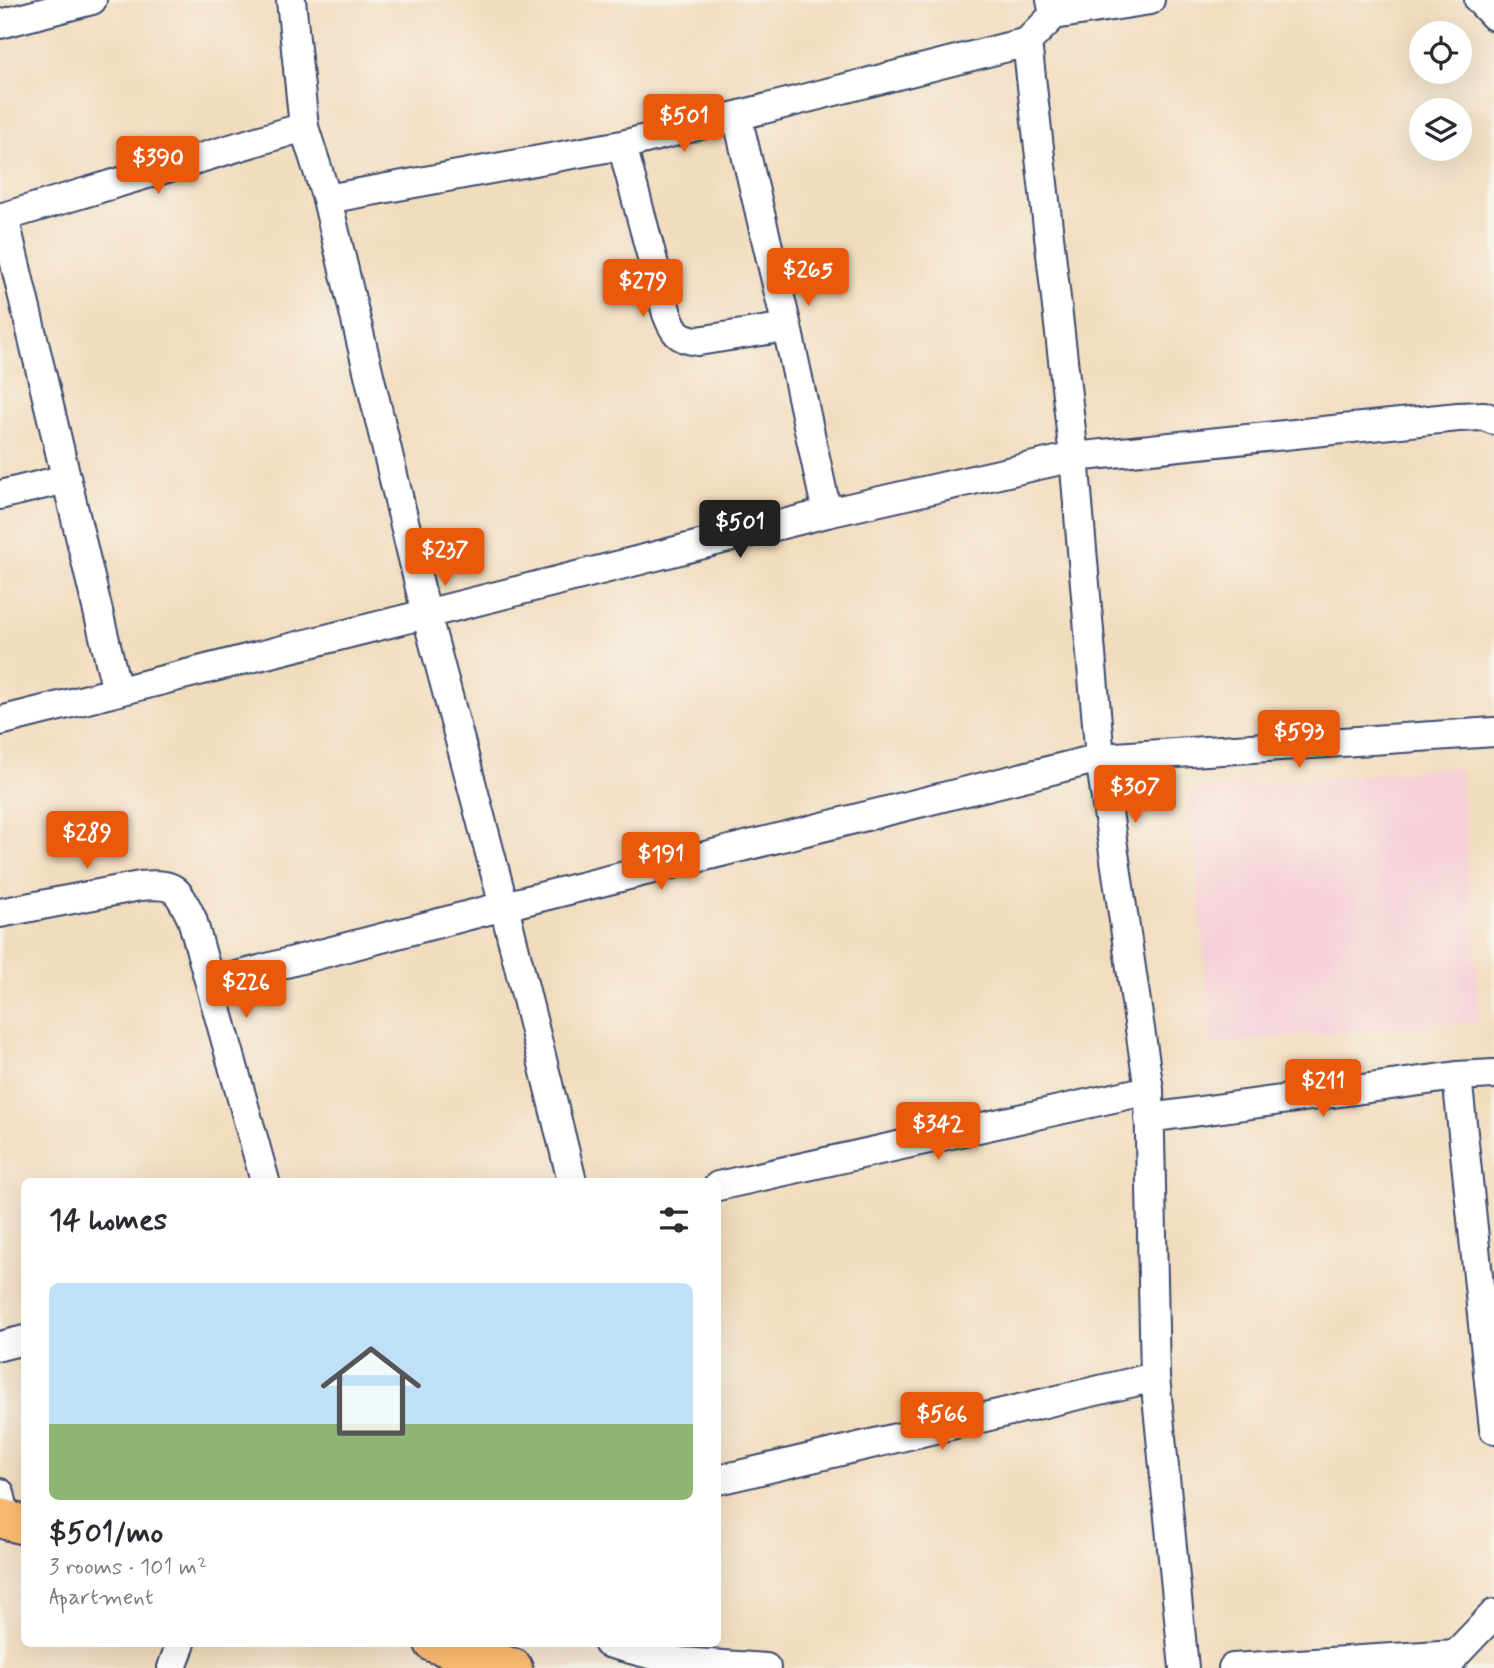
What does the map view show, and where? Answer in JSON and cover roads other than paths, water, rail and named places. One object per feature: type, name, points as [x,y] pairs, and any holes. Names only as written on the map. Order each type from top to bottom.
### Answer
[{"type":"main road","points":[[446,1647],[513,1668]]},
{"type":"street","points":[[0,24],[92,0]]},
{"type":"street","points":[[291,0],[304,127],[327,199],[426,613],[504,906],[571,1178]]},
{"type":"street","points":[[327,199],[622,145],[1027,41],[1052,7],[1150,0]]},
{"type":"street","points":[[1479,0],[1494,16]]},
{"type":"street","points":[[1027,41],[1074,457],[1100,758],[1149,1090],[1155,1377],[1184,1668]]},
{"type":"street","points":[[737,116],[788,327],[827,513]]},
{"type":"street","points":[[117,691],[2,217],[304,127]]},
{"type":"street","points":[[622,145],[667,314],[676,332],[685,339],[698,341],[788,327]]},
{"type":"street","points":[[0,722],[827,513],[1074,457],[1458,417],[1484,416],[1494,419]]},
{"type":"street","points":[[0,495],[66,479]]},
{"type":"street","points":[[210,983],[504,906],[1100,758],[1494,732]]},
{"type":"street","points":[[0,913],[157,884],[174,888],[180,894],[192,919],[264,1178]]},
{"type":"street","points":[[1149,1118],[1457,1076],[1494,1074]]},
{"type":"street","points":[[1457,1076],[1494,1429]]},
{"type":"street","points":[[721,1185],[1149,1090]]},
{"type":"street","points":[[0,1346],[21,1341]]},
{"type":"street","points":[[721,1479],[1155,1377]]},
{"type":"street","points":[[1233,1668],[1451,1661],[1494,1614]]},
{"type":"street","points":[[172,1668],[180,1647]]},
{"type":"street","points":[[627,1647],[680,1658],[766,1668]]}]
